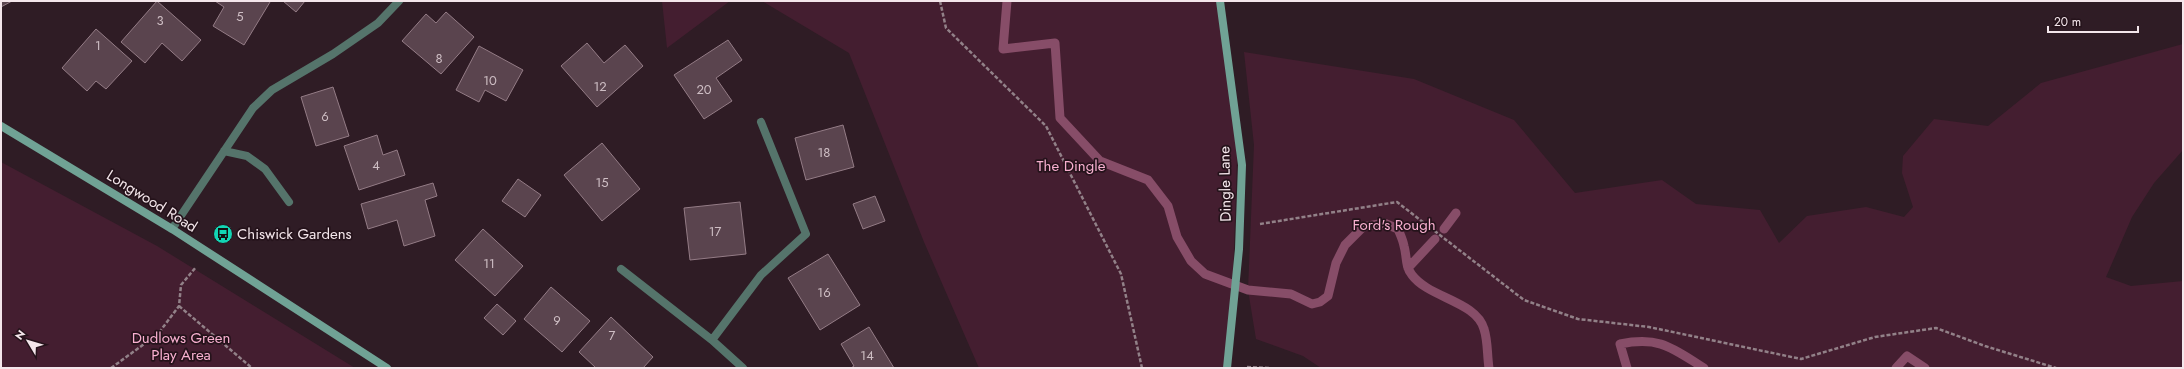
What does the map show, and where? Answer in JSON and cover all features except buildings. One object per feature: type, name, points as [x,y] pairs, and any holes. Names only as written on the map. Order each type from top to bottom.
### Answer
[{"type":"street","points":[[172,228],[253,108],[272,90],[333,54],[378,23],[399,1]]},
{"type":"street","name":"Dingle Lane","points":[[1220,1],[1242,165],[1239,249],[1227,368]]},
{"type":"street","points":[[712,340],[761,275],[806,234],[761,122]]},
{"type":"street","name":"Longwood Road","points":[[1,126],[172,228],[208,253],[387,368]]},
{"type":"street","points":[[224,151],[247,156],[265,169],[289,202]]},
{"type":"street","points":[[621,269],[712,340],[743,368]]},
{"type":"path","points":[[940,1],[946,28],[1046,126],[1121,274],[1142,368]]},
{"type":"path","points":[[1240,223],[1259,224],[1398,202],[1524,300],[1578,318],[1649,327],[1801,359],[1875,337],[1936,328],[2056,368]]},
{"type":"path","points":[[111,368],[158,334],[178,306],[181,285],[208,253]]},
{"type":"path","points":[[178,306],[252,368]]},
{"type":"green space","points":[[662,1],[730,1],[667,48]]},
{"type":"green space","name":"The Dingle","points":[[762,1],[1223,1],[1237,156],[1230,368],[979,368],[924,242],[849,53]]},
{"type":"green space","name":"Ford's Rough","points":[[2183,44],[2183,150],[2154,183],[2132,217],[2106,277],[2131,286],[2183,281],[2183,368],[1321,368],[1303,356],[1256,339],[1248,290],[1254,145],[1244,52],[1414,79],[1514,120],[1575,193],[1662,180],[1696,204],[1760,210],[1779,243],[1807,216],[1866,207],[1904,217],[1913,207],[1902,173],[1903,156],[1934,119],[1988,126],[2041,83]]},
{"type":"green space","name":"Dudlows Green Play Area","points":[[1,162],[157,246],[355,368],[1,368]]},
{"type":"waterway","points":[[1007,1],[1003,49],[1055,43],[1060,118],[1100,161],[1148,180],[1168,206],[1177,237],[1191,261],[1205,274],[1248,290],[1291,294],[1312,304],[1320,302],[1328,296],[1336,263],[1345,245],[1363,227],[1384,223],[1398,229],[1404,244],[1407,265],[1412,275],[1429,289],[1472,312],[1479,320],[1484,329],[1487,343],[1489,368]]},
{"type":"waterway","points":[[1444,229],[1456,213]]},
{"type":"waterway","points":[[1408,268],[1435,239]]},
{"type":"waterway","points":[[1627,368],[1620,344],[1634,342],[1656,343],[1665,346],[1704,368]]},
{"type":"waterway","points":[[1896,368],[1907,356],[1925,368]]},
{"type":"place","name":"Chiswick Gardens","points":[[223,234]]}]
